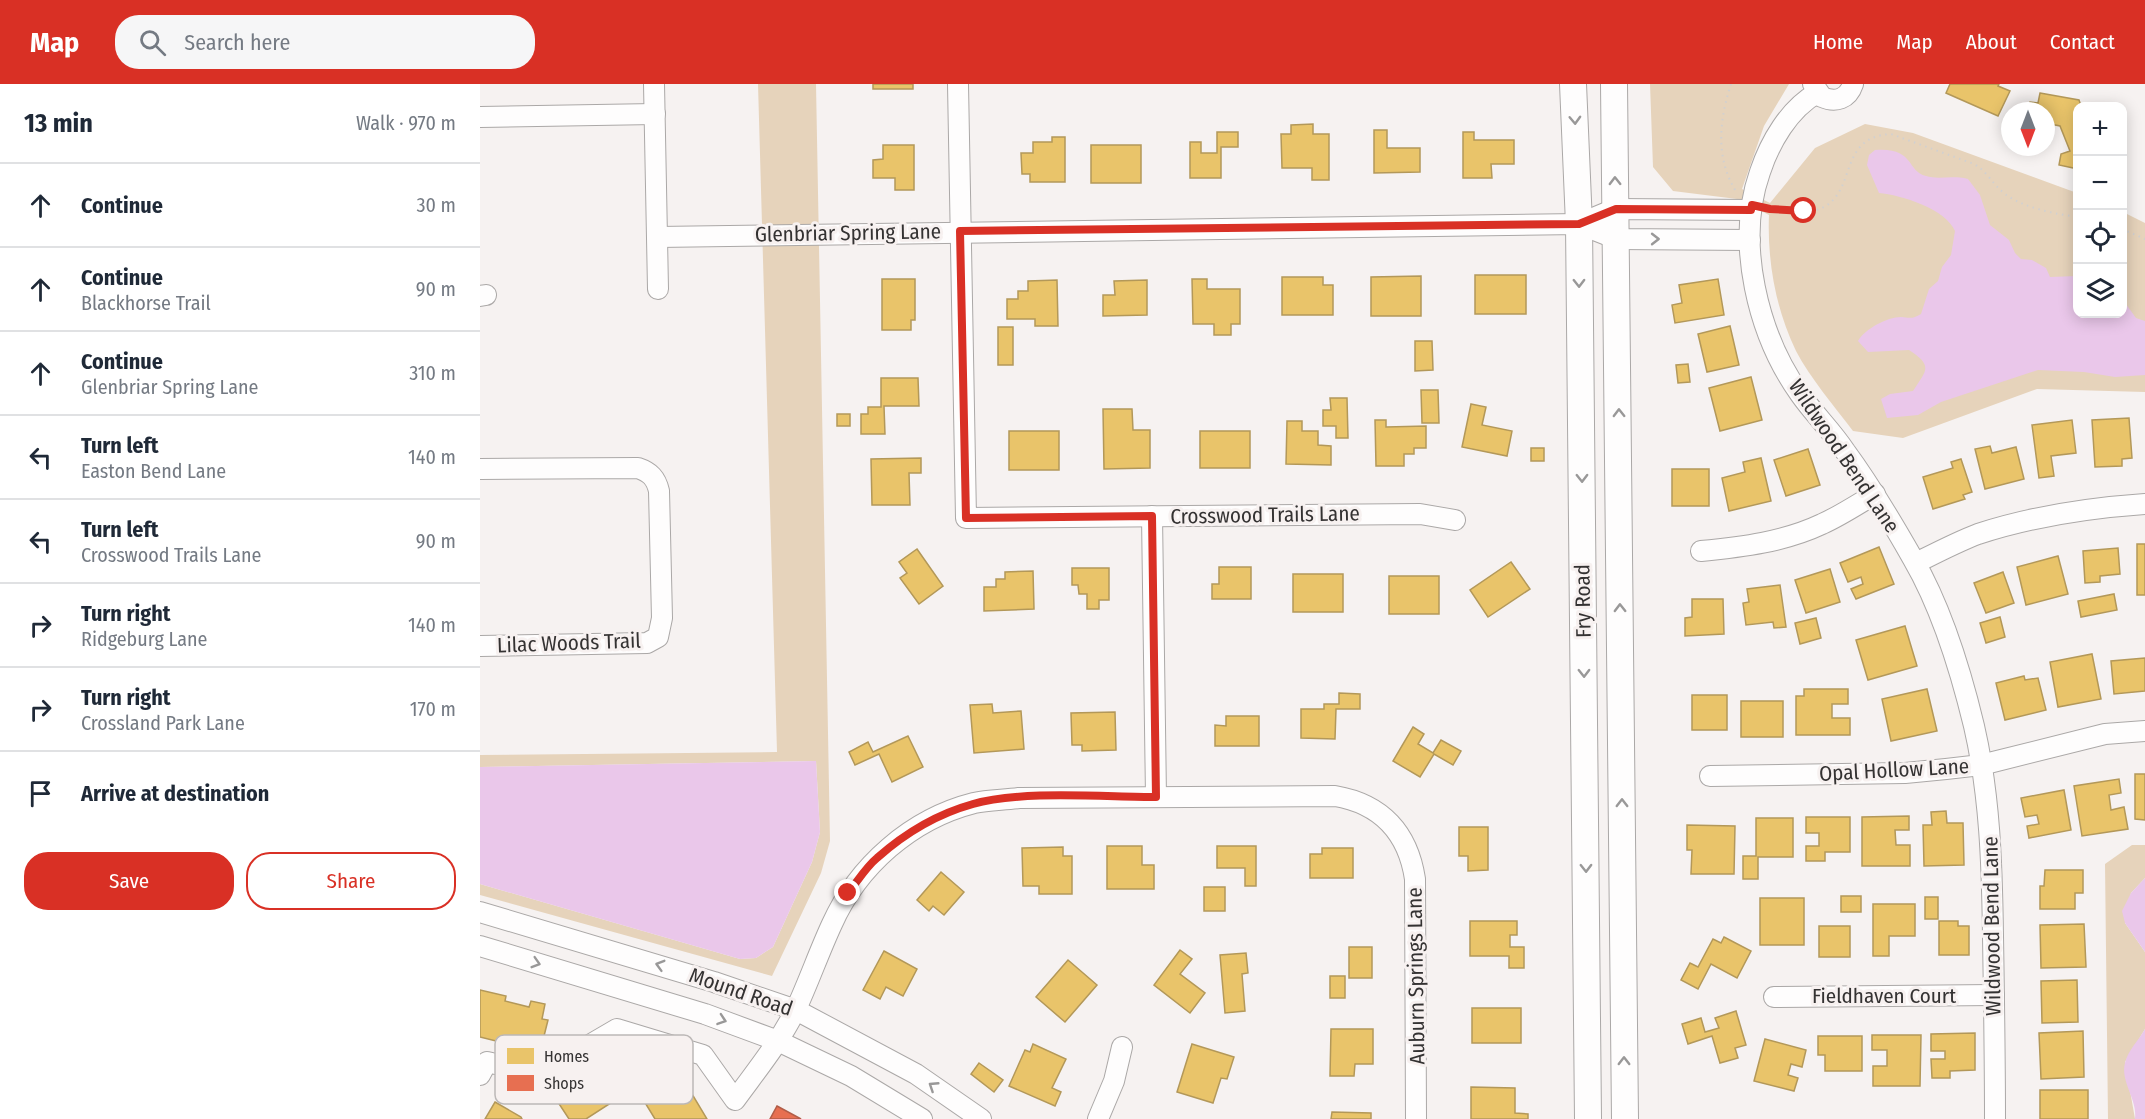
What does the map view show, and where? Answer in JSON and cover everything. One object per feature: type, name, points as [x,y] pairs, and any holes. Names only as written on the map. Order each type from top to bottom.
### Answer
[{"type":"main road","name":"Fry Road","points":[[1573,84],[1579,224],[1588,1119]]},
{"type":"main road","name":"Fry Road","points":[[1614,84],[1625,1119]]},
{"type":"main road","points":[[1584,743],[1622,742]]},
{"type":"street","points":[[654,84],[658,290]]},
{"type":"street","points":[[958,84],[960,231]]},
{"type":"street","name":"Wildwood Bend Lane","points":[[1852,84],[1846,96],[1836,100],[1828,100],[1815,88],[1802,101],[1766,154],[1752,207],[1750,240],[1757,291],[1763,320],[1777,356],[1800,393],[1844,449],[1875,494],[1916,563],[1960,676],[1981,765],[1991,847],[1995,1119]]},
{"type":"street","points":[[480,117],[655,114]]},
{"type":"street","points":[[1579,224],[1616,209],[1752,207]]},
{"type":"street","points":[[1579,224],[1617,239],[1750,240]]},
{"type":"street","name":"Glenbriar Spring Lane","points":[[658,237],[1579,224]]},
{"type":"street","name":"Crosswood Trails Lane","points":[[960,231],[966,518],[1420,514],[1455,520]]},
{"type":"street","name":"Lilac Woods Trail","points":[[480,470],[638,468],[654,477],[659,491],[662,618],[658,637],[646,643],[480,646]]},
{"type":"street","points":[[1701,551],[1749,546],[1788,537],[1822,524],[1875,494]]},
{"type":"street","points":[[1916,563],[1976,535],[2023,521],[2085,508],[2145,504]]},
{"type":"street","points":[[693,1052],[703,1055],[735,1100],[778,1041],[796,1010],[832,923],[848,893],[875,859],[908,834],[943,814],[974,803],[1019,798],[1156,797],[1152,516]]},
{"type":"street","name":"Opal Hollow Lane","points":[[1710,776],[1905,773],[1981,765],[2105,734],[2145,731]]},
{"type":"street","name":"Auburn Springs Lane","points":[[1156,797],[1335,796],[1358,800],[1383,816],[1401,835],[1411,855],[1415,879],[1416,1119]]},
{"type":"street","name":"Mound Road","points":[[480,912],[714,982],[796,1010],[916,1074],[981,1119]]},
{"type":"street","name":"Mound Road","points":[[480,946],[705,1014],[778,1041],[851,1076],[918,1118]]},
{"type":"street","name":"Fieldhaven Court","points":[[1774,997],[1994,995]]},
{"type":"street","points":[[607,1035],[617,1029],[637,1035]]},
{"type":"street","points":[[1098,1119],[1114,1081],[1122,1047]]},
{"type":"path","points":[[1731,84],[1721,117],[1722,156],[1736,193],[1752,207],[1792,211],[1823,208],[1844,184],[1849,161],[1863,144],[1883,134],[1891,134],[1974,164],[1986,172],[2007,196],[2063,216],[2073,217]]},
{"type":"path","points":[[2127,232],[2145,239]]},
{"type":"shaded area","points":[[758,84],[816,84],[830,841],[821,873],[772,976],[480,895],[480,884],[740,959],[756,958],[773,947],[812,862],[820,832],[816,761],[480,767],[480,755],[777,752]]},
{"type":"shaded area","points":[[1650,84],[1789,84],[1764,126],[1742,189],[1770,203],[1815,148],[1865,124],[1913,133],[2073,192],[2073,318],[2127,318],[2127,214],[2145,223],[2145,392],[2037,389],[1903,438],[1853,431],[1808,372],[1789,335],[1778,302],[1771,267],[1769,215],[1737,199],[1673,191],[1653,167]]},
{"type":"shaded area","points":[[1875,150],[1897,152],[1926,176],[1968,179],[1980,195],[1990,225],[2009,240],[2015,253],[2021,259],[2032,260],[2046,268],[2050,277],[2073,276],[2073,318],[2127,318],[2127,306],[2136,318],[2145,321],[2145,375],[2115,377],[2084,372],[2038,370],[1941,402],[1918,415],[1887,418],[1881,399],[1890,394],[1913,391],[1924,373],[1925,365],[1909,350],[1868,352],[1858,341],[1871,328],[1883,321],[1921,314],[1929,289],[1938,281],[1942,267],[1951,255],[1955,231],[1942,216],[1922,204],[1879,193],[1867,165],[1869,155]]},
{"type":"shaded area","points":[[816,761],[820,832],[812,862],[773,947],[756,958],[740,959],[480,884],[480,767]]},
{"type":"shaded area","points":[[2132,845],[2145,845],[2145,878],[2131,893],[2125,923],[2145,952],[2145,1029],[2125,1062],[2135,1119],[2108,1119],[2105,864]]},
{"type":"shaded area","points":[[2145,878],[2145,952],[2125,923],[2122,911],[2131,893]]},
{"type":"shaded area","points":[[2145,1029],[2145,1119],[2135,1119],[2134,1105],[2124,1070],[2129,1054]]},
{"type":"building: Homes","points":[[873,84],[913,84],[913,89],[873,89]]},
{"type":"building: Homes","points":[[1950,84],[1999,84],[1998,86],[2010,91],[2005,102],[2001,102],[1998,116],[1946,93]]},
{"type":"building: Homes","points":[[2040,93],[2079,100],[2080,102],[2073,102],[2073,168],[2059,165],[2061,154],[2070,151],[2060,126],[2055,125],[2055,102],[2038,102]]},
{"type":"building: Homes","points":[[1313,124],[1313,134],[1329,134],[1329,180],[1312,180],[1312,168],[1282,168],[1281,134],[1291,134],[1291,125]]},
{"type":"building: Homes","points":[[1374,130],[1387,130],[1387,148],[1420,148],[1420,172],[1374,173]]},
{"type":"building: Homes","points":[[1217,132],[1238,132],[1238,147],[1221,147],[1221,178],[1190,178],[1190,142],[1201,142],[1201,153],[1217,153]]},
{"type":"building: Homes","points":[[1463,132],[1474,132],[1474,140],[1514,140],[1514,164],[1491,164],[1492,178],[1463,178]]},
{"type":"building: Homes","points":[[1052,137],[1065,137],[1065,182],[1030,182],[1030,174],[1022,174],[1021,153],[1033,153],[1033,142],[1052,142]]},
{"type":"building: Homes","points":[[883,145],[914,145],[914,190],[895,190],[895,178],[873,178],[873,160],[883,159]]},
{"type":"building: Homes","points":[[1091,145],[1141,145],[1141,183],[1091,183]]},
{"type":"building: Homes","points":[[1475,275],[1526,275],[1526,314],[1475,314]]},
{"type":"building: Homes","points":[[1421,276],[1421,316],[1371,316],[1371,277]]},
{"type":"building: Homes","points":[[1282,277],[1323,277],[1323,285],[1333,285],[1333,315],[1282,315]]},
{"type":"building: Homes","points":[[882,279],[915,279],[915,320],[911,320],[911,330],[882,330]]},
{"type":"building: Homes","points":[[1192,279],[1207,279],[1207,289],[1240,289],[1240,324],[1231,324],[1231,335],[1214,335],[1214,324],[1193,324]]},
{"type":"building: Homes","points":[[1718,279],[1724,315],[1675,323],[1672,305],[1682,303],[1679,285]]},
{"type":"building: Homes","points":[[1057,280],[1058,326],[1035,326],[1035,319],[1007,319],[1007,299],[1018,299],[1018,291],[1028,291],[1028,281]]},
{"type":"building: Homes","points":[[1147,280],[1147,315],[1103,316],[1103,295],[1115,295],[1114,281]]},
{"type":"building: Homes","points":[[1730,326],[1739,365],[1707,372],[1698,334]]},
{"type":"building: Homes","points":[[998,327],[1013,327],[1013,365],[998,365]]},
{"type":"building: Homes","points":[[1415,341],[1432,341],[1433,370],[1415,371]]},
{"type":"building: Homes","points":[[1688,364],[1690,382],[1678,383],[1676,365]]},
{"type":"building: Homes","points":[[1751,377],[1762,420],[1720,431],[1709,388]]},
{"type":"building: Homes","points":[[881,378],[918,378],[919,406],[884,406],[885,434],[861,434],[861,414],[868,414],[868,407],[881,407]]},
{"type":"building: Homes","points":[[1421,390],[1438,390],[1439,423],[1422,423]]},
{"type":"building: Homes","points":[[1330,398],[1347,398],[1348,438],[1336,438],[1336,426],[1323,426],[1323,410],[1331,410]]},
{"type":"building: Homes","points":[[1471,404],[1486,407],[1482,425],[1512,431],[1507,456],[1462,447]]},
{"type":"building: Homes","points":[[1103,409],[1132,409],[1133,430],[1150,430],[1150,468],[1104,469]]},
{"type":"building: Homes","points":[[837,414],[850,414],[850,426],[837,426]]},
{"type":"building: Homes","points":[[2129,418],[2132,458],[2122,459],[2122,466],[2095,467],[2092,420]]},
{"type":"building: Homes","points":[[1375,420],[1386,420],[1386,427],[1426,426],[1426,448],[1414,448],[1414,454],[1404,454],[1404,466],[1376,466]]},
{"type":"building: Homes","points":[[2072,420],[2076,453],[2051,456],[2054,476],[2039,478],[2032,425]]},
{"type":"building: Homes","points":[[1287,421],[1302,421],[1302,431],[1318,431],[1318,445],[1331,446],[1331,465],[1286,464]]},
{"type":"building: Homes","points":[[1009,431],[1059,431],[1059,470],[1009,470]]},
{"type":"building: Homes","points":[[1200,431],[1250,431],[1250,468],[1200,468]]},
{"type":"building: Homes","points":[[1990,446],[1992,453],[2016,447],[2024,479],[1985,489],[1975,449]]},
{"type":"building: Homes","points":[[1531,448],[1544,448],[1544,461],[1531,461]]},
{"type":"building: Homes","points":[[1808,449],[1820,485],[1786,496],[1774,460]]},
{"type":"building: Homes","points":[[921,458],[921,473],[909,473],[910,505],[872,505],[871,459]]},
{"type":"building: Homes","points":[[1761,458],[1771,501],[1729,511],[1722,478],[1745,472],[1743,462]]},
{"type":"building: Homes","points":[[1961,459],[1972,492],[1963,495],[1965,499],[1933,509],[1923,477],[1953,468],[1951,462]]},
{"type":"building: Homes","points":[[1672,469],[1709,469],[1709,506],[1672,506]]},
{"type":"building: Homes","points":[[2137,544],[2145,544],[2145,595],[2137,595]]},
{"type":"building: Homes","points":[[1879,547],[1894,584],[1856,599],[1851,589],[1863,584],[1861,577],[1848,582],[1840,563]]},
{"type":"building: Homes","points":[[2118,548],[2120,574],[2100,576],[2100,582],[2085,583],[2083,551]]},
{"type":"building: Homes","points":[[917,549],[943,586],[919,604],[900,578],[907,573],[899,562]]},
{"type":"building: Homes","points":[[2058,556],[2068,594],[2026,605],[2017,567]]},
{"type":"building: Homes","points":[[1511,562],[1530,589],[1488,617],[1470,590]]},
{"type":"building: Homes","points":[[1219,567],[1251,567],[1251,599],[1212,599],[1212,584],[1219,584]]},
{"type":"building: Homes","points":[[1072,568],[1109,568],[1109,600],[1099,600],[1099,609],[1087,609],[1087,594],[1079,594],[1078,585],[1072,585]]},
{"type":"building: Homes","points":[[1830,569],[1840,602],[1806,613],[1795,580]]},
{"type":"building: Homes","points":[[1033,571],[1034,609],[984,611],[984,587],[996,587],[996,579],[1005,579],[1005,572]]},
{"type":"building: Homes","points":[[2003,572],[2014,603],[1986,613],[1974,583]]},
{"type":"building: Homes","points":[[1293,574],[1343,574],[1343,612],[1293,612]]},
{"type":"building: Homes","points":[[1389,576],[1439,576],[1439,614],[1389,614]]},
{"type":"building: Homes","points":[[1780,585],[1786,627],[1774,628],[1773,622],[1746,625],[1743,603],[1749,602],[1747,589]]},
{"type":"building: Homes","points":[[2114,594],[2117,610],[2081,617],[2078,601]]},
{"type":"building: Homes","points":[[1692,599],[1723,599],[1724,634],[1685,636],[1685,618],[1692,617]]},
{"type":"building: Homes","points":[[2000,617],[2005,637],[1986,643],[1980,623]]},
{"type":"building: Homes","points":[[1816,618],[1821,638],[1800,644],[1795,623]]},
{"type":"building: Homes","points":[[1905,626],[1917,666],[1868,680],[1856,640]]},
{"type":"building: Homes","points":[[2092,654],[2101,699],[2058,707],[2050,662]]},
{"type":"building: Homes","points":[[2145,658],[2145,691],[2114,694],[2111,661]]},
{"type":"building: Homes","points":[[2024,676],[2025,680],[2038,678],[2046,710],[2005,720],[1996,683]]},
{"type":"building: Homes","points":[[1804,689],[1848,689],[1848,704],[1832,704],[1832,718],[1850,718],[1850,735],[1796,735],[1796,696],[1804,696]]},
{"type":"building: Homes","points":[[1927,689],[1937,731],[1891,741],[1882,699]]},
{"type":"building: Homes","points":[[1339,693],[1360,694],[1360,709],[1336,709],[1335,739],[1301,738],[1301,709],[1324,709],[1324,704],[1339,704]]},
{"type":"building: Homes","points":[[1692,695],[1727,695],[1727,730],[1692,730]]},
{"type":"building: Homes","points":[[1741,701],[1783,701],[1783,737],[1741,737]]},
{"type":"building: Homes","points":[[992,704],[993,713],[1021,711],[1024,749],[974,753],[970,705]]},
{"type":"building: Homes","points":[[1115,712],[1116,750],[1082,751],[1082,745],[1072,745],[1071,713]]},
{"type":"building: Homes","points":[[1226,716],[1259,716],[1259,746],[1215,746],[1215,725],[1226,726]]},
{"type":"building: Homes","points":[[1413,727],[1424,734],[1418,744],[1433,753],[1441,740],[1461,751],[1453,765],[1434,754],[1420,777],[1393,761]]},
{"type":"building: Homes","points":[[908,736],[923,767],[892,782],[879,754],[855,765],[849,752],[868,742],[873,752]]},
{"type":"building: Homes","points":[[2135,774],[2145,774],[2145,820],[2135,819]]},
{"type":"building: Homes","points":[[2119,779],[2121,793],[2109,795],[2111,810],[2124,807],[2128,829],[2082,836],[2074,786]]},
{"type":"building: Homes","points":[[2064,790],[2071,830],[2029,838],[2027,826],[2039,824],[2037,815],[2025,817],[2021,798]]},
{"type":"building: Homes","points":[[1946,811],[1947,823],[1963,823],[1964,865],[1924,866],[1923,825],[1932,825],[1931,812]]},
{"type":"building: Homes","points":[[1909,816],[1909,830],[1895,830],[1896,845],[1910,845],[1910,866],[1862,866],[1862,817]]},
{"type":"building: Homes","points":[[1806,817],[1850,817],[1850,852],[1825,852],[1825,861],[1806,861],[1806,846],[1819,846],[1819,833],[1806,833]]},
{"type":"building: Homes","points":[[1756,818],[1793,818],[1793,857],[1758,857],[1758,879],[1743,879],[1743,856],[1756,856]]},
{"type":"building: Homes","points":[[1687,825],[1735,826],[1734,874],[1691,874],[1692,850],[1687,850]]},
{"type":"building: Homes","points":[[1459,827],[1488,827],[1488,870],[1468,871],[1468,856],[1459,856]]},
{"type":"building: Homes","points":[[1107,846],[1142,846],[1142,865],[1154,865],[1154,889],[1107,889]]},
{"type":"building: Homes","points":[[1217,846],[1256,846],[1256,886],[1245,886],[1245,868],[1217,868]]},
{"type":"building: Homes","points":[[1063,847],[1063,856],[1072,856],[1072,894],[1039,894],[1039,886],[1023,886],[1022,848]]},
{"type":"building: Homes","points":[[1322,848],[1353,848],[1353,878],[1310,878],[1310,854],[1322,854]]},
{"type":"building: Homes","points":[[2045,870],[2083,870],[2083,893],[2075,893],[2075,909],[2040,909],[2040,886],[2044,886]]},
{"type":"building: Homes","points":[[941,872],[964,892],[944,915],[933,906],[929,911],[917,900]]},
{"type":"building: Homes","points":[[1204,887],[1225,887],[1225,911],[1204,911]]},
{"type":"building: Homes","points":[[1841,896],[1861,896],[1861,912],[1841,912]]},
{"type":"building: Homes","points":[[1925,897],[1938,897],[1938,919],[1925,919]]},
{"type":"building: Homes","points":[[1760,898],[1804,898],[1804,945],[1760,945]]},
{"type":"building: Homes","points":[[1873,904],[1915,904],[1915,936],[1889,936],[1889,956],[1873,956]]},
{"type":"building: Homes","points":[[1470,921],[1517,921],[1517,935],[1510,935],[1510,947],[1524,947],[1524,968],[1509,968],[1509,956],[1470,956]]},
{"type":"building: Homes","points":[[1939,921],[1958,921],[1958,926],[1969,926],[1969,955],[1939,955]]},
{"type":"building: Homes","points":[[2084,924],[2086,967],[2041,968],[2040,925]]},
{"type":"building: Homes","points":[[1819,926],[1850,926],[1850,957],[1819,957]]},
{"type":"building: Homes","points":[[1724,937],[1751,951],[1737,978],[1711,964],[1698,989],[1681,980],[1690,963],[1698,967],[1713,939],[1721,943]]},
{"type":"building: Homes","points":[[1349,947],[1372,947],[1372,978],[1349,978]]},
{"type":"building: Homes","points":[[1180,950],[1192,959],[1180,974],[1205,993],[1190,1013],[1154,985]]},
{"type":"building: Homes","points":[[884,951],[917,969],[903,996],[886,987],[880,999],[863,990]]},
{"type":"building: Homes","points":[[1246,953],[1248,973],[1242,974],[1245,1011],[1225,1013],[1220,955]]},
{"type":"building: Homes","points":[[1068,960],[1097,985],[1065,1022],[1036,997]]},
{"type":"building: Homes","points":[[1330,976],[1345,976],[1345,998],[1330,998]]},
{"type":"building: Homes","points":[[2077,980],[2078,1022],[2042,1023],[2041,981]]},
{"type":"building: Homes","points":[[480,990],[506,996],[505,1001],[529,1007],[531,1001],[545,1004],[542,1019],[548,1020],[544,1035],[495,1035],[495,1041],[480,1037]]},
{"type":"building: Homes","points":[[1472,1008],[1521,1008],[1521,1043],[1472,1043]]},
{"type":"building: Homes","points":[[1736,1011],[1746,1045],[1735,1048],[1738,1058],[1720,1063],[1712,1036],[1688,1044],[1682,1024],[1701,1018],[1705,1032],[1719,1028],[1715,1018]]},
{"type":"building: Homes","points":[[1331,1029],[1373,1029],[1373,1064],[1355,1064],[1354,1076],[1330,1076]]},
{"type":"building: Homes","points":[[2083,1031],[2084,1077],[2041,1079],[2039,1033]]},
{"type":"building: Homes","points":[[1975,1033],[1975,1070],[1950,1071],[1950,1078],[1932,1078],[1931,1059],[1945,1059],[1945,1051],[1931,1051],[1931,1034]]},
{"type":"building: Homes","points":[[1872,1035],[1921,1035],[1920,1086],[1873,1086],[1873,1066],[1887,1066],[1887,1050],[1872,1050]]},
{"type":"building: Homes","points":[[1818,1036],[1862,1036],[1862,1071],[1825,1071],[1825,1055],[1818,1055]]},
{"type":"building: Homes","points":[[1765,1039],[1806,1050],[1802,1067],[1791,1064],[1788,1075],[1798,1078],[1794,1091],[1754,1081]]},
{"type":"building: Homes","points":[[1033,1044],[1066,1059],[1052,1088],[1061,1092],[1055,1106],[1009,1086],[1025,1050],[1030,1052]]},
{"type":"building: Homes","points":[[1192,1044],[1234,1057],[1227,1079],[1221,1078],[1213,1103],[1177,1092]]},
{"type":"building: Homes","points":[[979,1063],[1003,1080],[994,1092],[971,1074]]},
{"type":"building: Homes","points":[[1471,1087],[1515,1088],[1515,1113],[1528,1114],[1528,1119],[1471,1119]]},
{"type":"building: Homes","points":[[2040,1090],[2088,1090],[2088,1119],[2040,1119]]},
{"type":"building: Homes","points":[[693,1096],[707,1119],[655,1119],[646,1104],[693,1104]]},
{"type":"building: Homes","points":[[495,1102],[522,1119],[485,1119]]},
{"type":"building: Homes","points":[[559,1104],[609,1104],[586,1119],[569,1119]]},
{"type":"building: Homes","points":[[1332,1112],[1371,1113],[1371,1119],[1331,1119]]},
{"type":"building: Shops","points":[[777,1106],[801,1119],[770,1119]]},
{"type":"route","points":[[848,893],[875,859],[908,834],[943,814],[974,803],[1019,798],[1156,797],[1152,516],[966,518],[960,231],[1579,224],[1616,209],[1751,210],[1752,205],[1770,209],[1804,211]]}]
